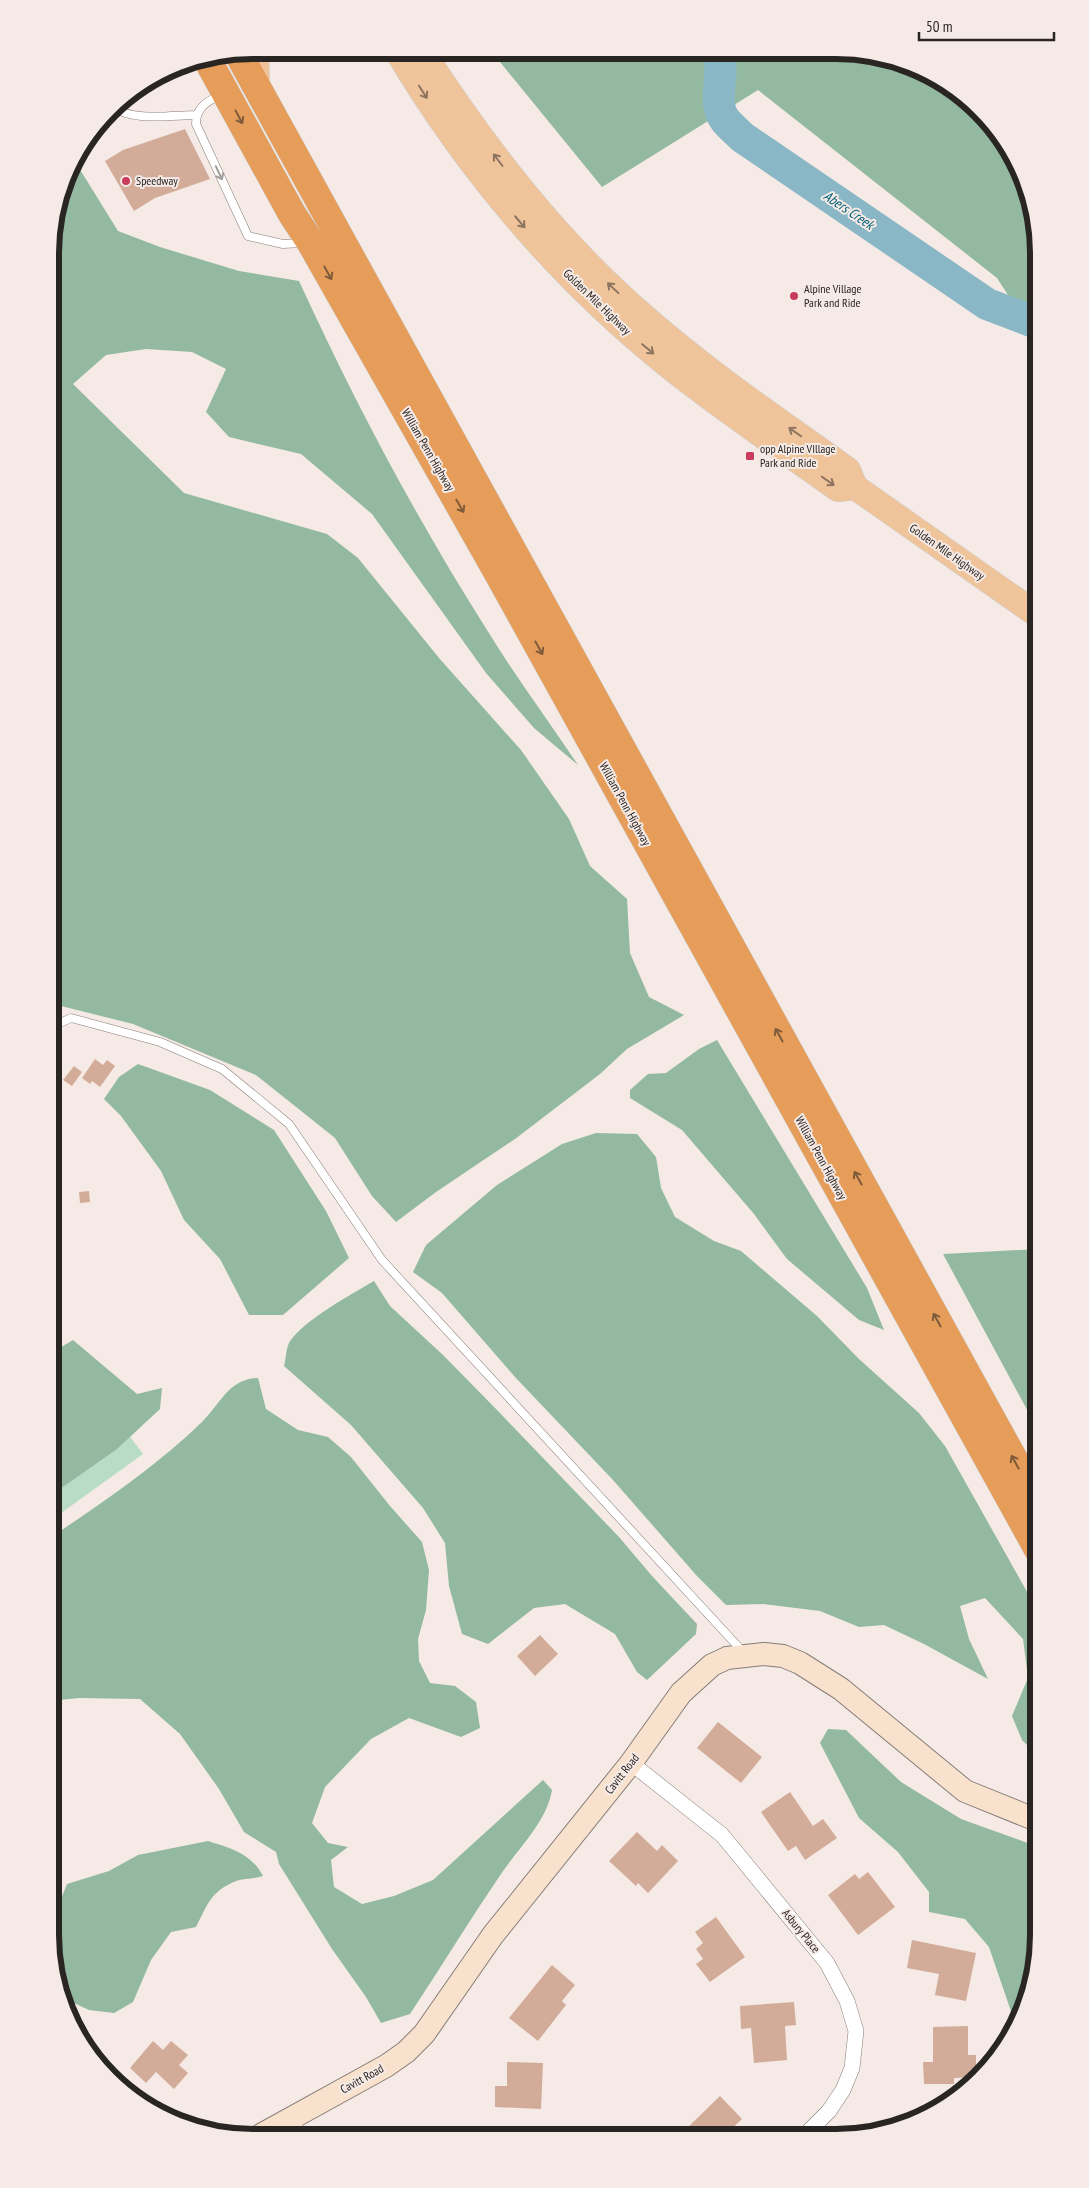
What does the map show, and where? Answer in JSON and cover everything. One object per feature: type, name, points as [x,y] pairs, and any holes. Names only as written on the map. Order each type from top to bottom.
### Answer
[{"type":"highway","name":"William Penn Highway","points":[[241,59],[1030,1489]]},
{"type":"highway","name":"William Penn Highway","points":[[210,63],[292,214],[311,243],[507,590],[1030,1535]]},
{"type":"main road","points":[[256,59],[257,88]]},
{"type":"main road","name":"Golden Mile Highway","points":[[402,59],[428,100],[488,183],[536,240],[594,299],[640,341],[714,401],[838,489],[854,487]]},
{"type":"main road","name":"Golden Mile Highway","points":[[427,59],[505,170],[574,251],[640,313],[719,378],[848,470],[854,487],[1030,610]]},
{"type":"street","name":"Cavitt Road","points":[[272,2129],[386,2066],[406,2052],[424,2034],[493,1935],[631,1763],[680,1693],[712,1665],[728,1658],[745,1654],[764,1654],[782,1656],[800,1663],[841,1689],[965,1790],[1030,1818]]},
{"type":"street","name":"Asbury Place","points":[[631,1763],[722,1835],[827,1964],[847,2002],[856,2031],[852,2068],[843,2090],[829,2111],[811,2129]]},
{"type":"street","points":[[292,2129],[301,2112]]},
{"type":"lane","points":[[225,92],[204,104],[196,115],[196,124],[248,236],[283,244],[311,243]]},
{"type":"lane","points":[[120,112],[124,114],[142,116],[196,115]]},
{"type":"lane","points":[[59,1023],[71,1018],[160,1042],[222,1069],[289,1124],[382,1260],[745,1654]]},
{"type":"green space","points":[[498,59],[849,59],[886,65],[922,79],[944,91],[964,107],[998,145],[1010,167],[1024,203],[1029,228],[1030,329],[997,278],[758,90],[602,187]]},
{"type":"green space","points":[[79,166],[118,231],[160,247],[239,271],[299,281],[364,415],[435,545],[520,681],[578,765],[534,728],[486,673],[372,514],[301,454],[229,437],[206,412],[226,369],[192,352],[146,349],[106,355],[73,384],[184,493],[327,534],[358,558],[439,658],[521,750],[569,819],[590,866],[627,899],[630,953],[649,997],[684,1015],[627,1049],[600,1074],[515,1139],[436,1192],[396,1222],[372,1196],[335,1138],[256,1075],[133,1024],[59,1007],[59,240],[65,203]]},
{"type":"green space","points":[[717,1040],[867,1288],[884,1330],[859,1320],[787,1259],[754,1214],[682,1130],[630,1098],[630,1090],[648,1074],[666,1073],[699,1049]]},
{"type":"green space","points":[[138,1064],[210,1090],[274,1130],[326,1211],[349,1258],[283,1315],[249,1315],[220,1259],[184,1220],[161,1171],[121,1116],[104,1099],[119,1077]]},
{"type":"green space","points":[[596,1133],[637,1134],[656,1157],[661,1188],[675,1217],[714,1241],[741,1251],[817,1316],[859,1359],[919,1413],[945,1446],[1030,1597],[1030,1748],[1022,1740],[1012,1716],[1028,1678],[1023,1639],[985,1598],[960,1606],[969,1639],[988,1679],[924,1644],[884,1625],[859,1627],[820,1611],[763,1604],[726,1605],[697,1576],[613,1480],[515,1377],[442,1293],[413,1272],[426,1245],[497,1185],[562,1144]]},
{"type":"green space","points":[[1030,1249],[1030,1415],[943,1254]]},
{"type":"green space","points":[[374,1281],[390,1306],[443,1355],[497,1410],[619,1537],[697,1624],[696,1634],[647,1680],[637,1672],[615,1634],[565,1604],[534,1608],[488,1644],[462,1634],[449,1586],[445,1543],[423,1508],[351,1425],[284,1366],[287,1348],[295,1335],[316,1317]]},
{"type":"green space","points":[[73,1340],[137,1394],[162,1388],[160,1409],[117,1449],[59,1490],[59,1348]]},
{"type":"green space","points":[[59,1343],[143,1454],[59,1515]]},
{"type":"green space","points":[[258,1378],[266,1409],[298,1430],[328,1437],[351,1457],[422,1542],[429,1570],[426,1610],[418,1639],[419,1661],[430,1683],[455,1686],[476,1702],[480,1728],[461,1737],[409,1718],[371,1739],[325,1787],[312,1823],[328,1843],[348,1847],[331,1860],[334,1887],[362,1904],[394,1896],[433,1880],[543,1780],[552,1790],[545,1812],[539,1822],[503,1871],[410,2014],[381,2023],[279,1864],[276,1852],[244,1832],[219,1789],[180,1734],[140,1699],[79,1698],[59,1700],[59,1532],[129,1483],[167,1453],[203,1421],[226,1393],[248,1379]]},
{"type":"green space","points":[[828,1729],[846,1730],[901,1782],[961,1819],[1030,1844],[1029,1960],[1024,1985],[1012,2015],[989,1947],[965,1919],[929,1912],[929,1892],[898,1852],[859,1818],[820,1743]]},
{"type":"green space","points":[[208,1841],[239,1852],[258,1868],[263,1876],[239,1880],[227,1885],[215,1894],[196,1927],[171,1932],[151,1960],[133,2002],[114,2013],[89,2010],[71,2002],[65,1985],[59,1948],[59,1904],[67,1884],[109,1871],[138,1855]]},
{"type":"building","points":[[185,129],[210,179],[155,198],[134,211],[105,161],[123,150]]},
{"type":"building","points":[[95,1059],[103,1065],[107,1060],[115,1066],[100,1087],[92,1081],[90,1084],[82,1078]]},
{"type":"building","points":[[74,1066],[82,1072],[72,1086],[63,1080]]},
{"type":"building","points":[[89,1191],[90,1202],[80,1203],[79,1192]]},
{"type":"building","points":[[540,1635],[558,1654],[535,1676],[517,1656]]},
{"type":"building","points":[[718,1722],[762,1757],[741,1783],[697,1748]]},
{"type":"building","points":[[790,1792],[813,1826],[823,1819],[837,1838],[805,1860],[796,1846],[788,1851],[761,1812]]},
{"type":"building","points":[[637,1832],[657,1851],[662,1845],[678,1861],[648,1893],[638,1883],[636,1886],[609,1861]]},
{"type":"building","points":[[868,1872],[895,1907],[858,1935],[828,1895],[855,1874],[859,1879]]},
{"type":"building","points":[[716,1917],[745,1957],[710,1982],[696,1964],[703,1959],[696,1949],[703,1943],[695,1932]]},
{"type":"building","points":[[912,1940],[976,1953],[966,2001],[935,1995],[939,1974],[907,1968]]},
{"type":"building","points":[[552,1965],[575,1985],[562,2001],[566,2005],[538,2041],[509,2018]]},
{"type":"building","points":[[794,2002],[796,2025],[785,2026],[787,2060],[754,2063],[751,2028],[741,2029],[740,2006]]},
{"type":"building","points":[[968,2026],[968,2055],[976,2055],[976,2069],[968,2077],[954,2078],[954,2084],[924,2084],[923,2062],[933,2062],[933,2027]]},
{"type":"building","points":[[153,2041],[163,2050],[171,2041],[188,2055],[179,2065],[188,2073],[174,2089],[156,2072],[146,2083],[130,2068]]},
{"type":"building","points":[[507,2062],[543,2063],[541,2109],[495,2107],[495,2086],[507,2086]]},
{"type":"building","points":[[720,2096],[742,2119],[731,2129],[686,2129]]},
{"type":"waterway","name":"Abers Creek","points":[[720,59],[719,105],[721,113],[725,120],[742,137],[987,304],[1030,321]]},
{"type":"place","name":"Speedway","points":[[126,181]]},
{"type":"place","name":"Alpine Village Park and Ride","points":[[794,296]]},
{"type":"place","name":"opp Alpine VIllage Park and Ride","points":[[750,456]]}]
